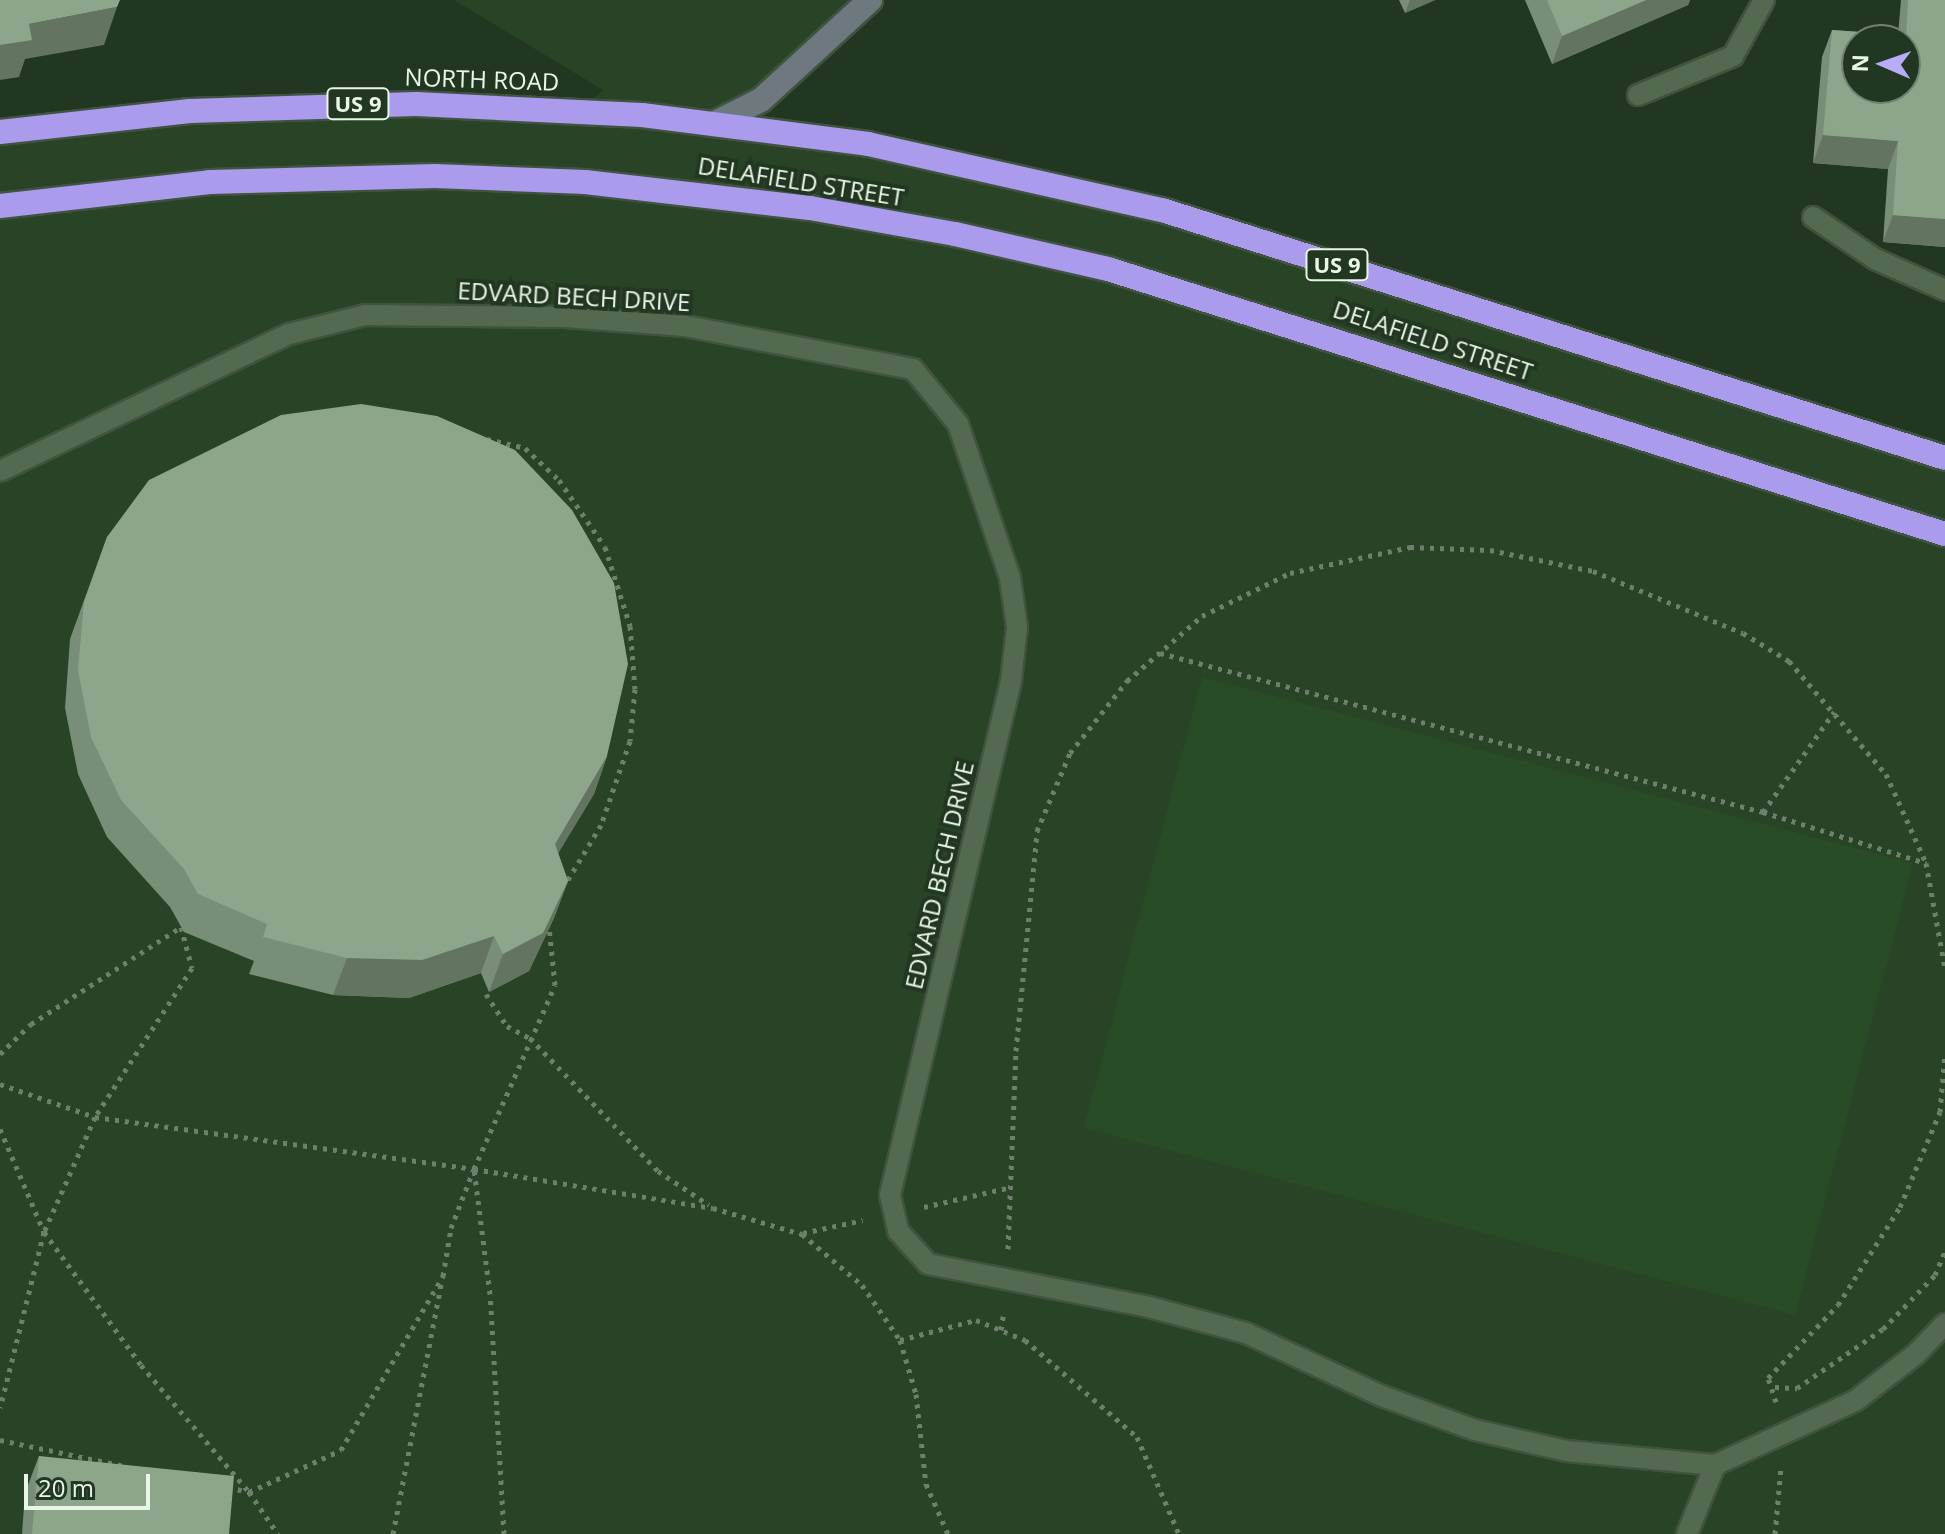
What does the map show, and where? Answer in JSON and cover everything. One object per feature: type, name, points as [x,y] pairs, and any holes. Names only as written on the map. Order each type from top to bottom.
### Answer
[{"type":"highway","name":"NORTH ROAD","points":[[0,132],[175,113],[341,104],[503,106],[717,122]]},
{"type":"highway","name":"DELAFIELD STREET","points":[[717,122],[941,157],[1147,206],[1945,458]]},
{"type":"highway","name":"DELAFIELD STREET","points":[[0,206],[286,178],[510,178],[660,189],[886,221],[1108,269],[1945,534]]},
{"type":"street","points":[[717,122],[761,100],[870,0]]},
{"type":"lane","points":[[1638,95],[1733,56],[1764,0]]},
{"type":"lane","points":[[1813,217],[1875,259],[1945,290]]},
{"type":"lane","name":"EDVARD BECH DRIVE","points":[[0,471],[289,334],[365,315],[565,317],[685,326],[913,369],[958,424],[1010,578],[1017,627],[1011,681],[890,1195],[898,1231],[928,1264],[1149,1307],[1246,1333],[1382,1396],[1475,1430],[1567,1451],[1715,1465],[1780,1439],[1855,1401],[1916,1354],[1945,1324]]},
{"type":"lane","points":[[1687,1534],[1715,1465]]},
{"type":"path","points":[[475,436],[525,448],[559,480],[605,547],[630,626],[635,689],[630,741],[601,825],[560,894]]},
{"type":"path","points":[[1001,1330],[1008,1281],[1016,1051],[1037,831],[1070,753],[1127,681],[1202,616],[1290,573],[1410,547],[1490,550],[1593,571],[1743,633],[1789,661],[1886,774],[1926,863],[1945,969]]},
{"type":"path","points":[[1160,653],[1763,812],[1926,863]]},
{"type":"path","points":[[1763,812],[1834,712]]},
{"type":"path","points":[[393,1534],[451,1228],[555,985],[547,932],[551,919]]},
{"type":"path","points":[[0,1054],[31,1024],[181,927],[192,968],[95,1117],[44,1232],[0,1408]]},
{"type":"path","points":[[486,994],[507,1026],[530,1038],[658,1171],[713,1208]]},
{"type":"path","points":[[1775,1534],[1782,1478],[1775,1387],[1768,1378],[1838,1305],[1900,1207],[1940,1112],[1945,1053]]},
{"type":"path","points":[[0,1084],[95,1117],[474,1169],[713,1208],[802,1234],[862,1285],[900,1340],[916,1394],[926,1484],[948,1534]]},
{"type":"path","points":[[0,1129],[44,1232],[141,1365],[249,1492],[278,1534]]},
{"type":"path","points":[[474,1169],[490,1294],[504,1534]]},
{"type":"path","points":[[1775,1387],[1797,1388],[1883,1329],[1935,1275],[1945,1252]]},
{"type":"path","points":[[218,1485],[249,1492],[341,1450],[443,1276]]},
{"type":"path","points":[[900,1340],[976,1320],[1025,1340],[1137,1437],[1179,1534]]},
{"type":"path","points":[[0,1440],[140,1469]]},
{"type":"shaded area","points":[[454,0],[860,0],[800,60],[709,120],[936,150],[1945,454],[1945,1534],[0,1534],[0,132],[92,119],[577,113],[603,90]]},
{"type":"shaded area","points":[[1202,677],[1913,863],[1795,1315],[1084,1128]]},
{"type":"building","points":[[0,0],[120,0],[117,7],[29,24],[32,40],[0,45]]},
{"type":"building","points":[[1547,0],[1646,0],[1562,36]]},
{"type":"building","points":[[1908,0],[1945,0],[1945,219],[1893,215],[1898,141],[1823,135],[1832,30],[1841,31],[1841,104],[1921,104],[1921,24],[1907,24]]},
{"type":"building","points":[[361,404],[437,416],[515,450],[572,510],[614,583],[628,664],[607,756],[555,844],[568,881],[543,933],[503,954],[494,936],[422,960],[347,958],[263,937],[267,924],[198,894],[184,869],[121,800],[91,737],[78,670],[84,602],[107,537],[149,480],[281,415]]},
{"type":"building","points":[[39,1456],[234,1476],[229,1534],[32,1534]]}]
